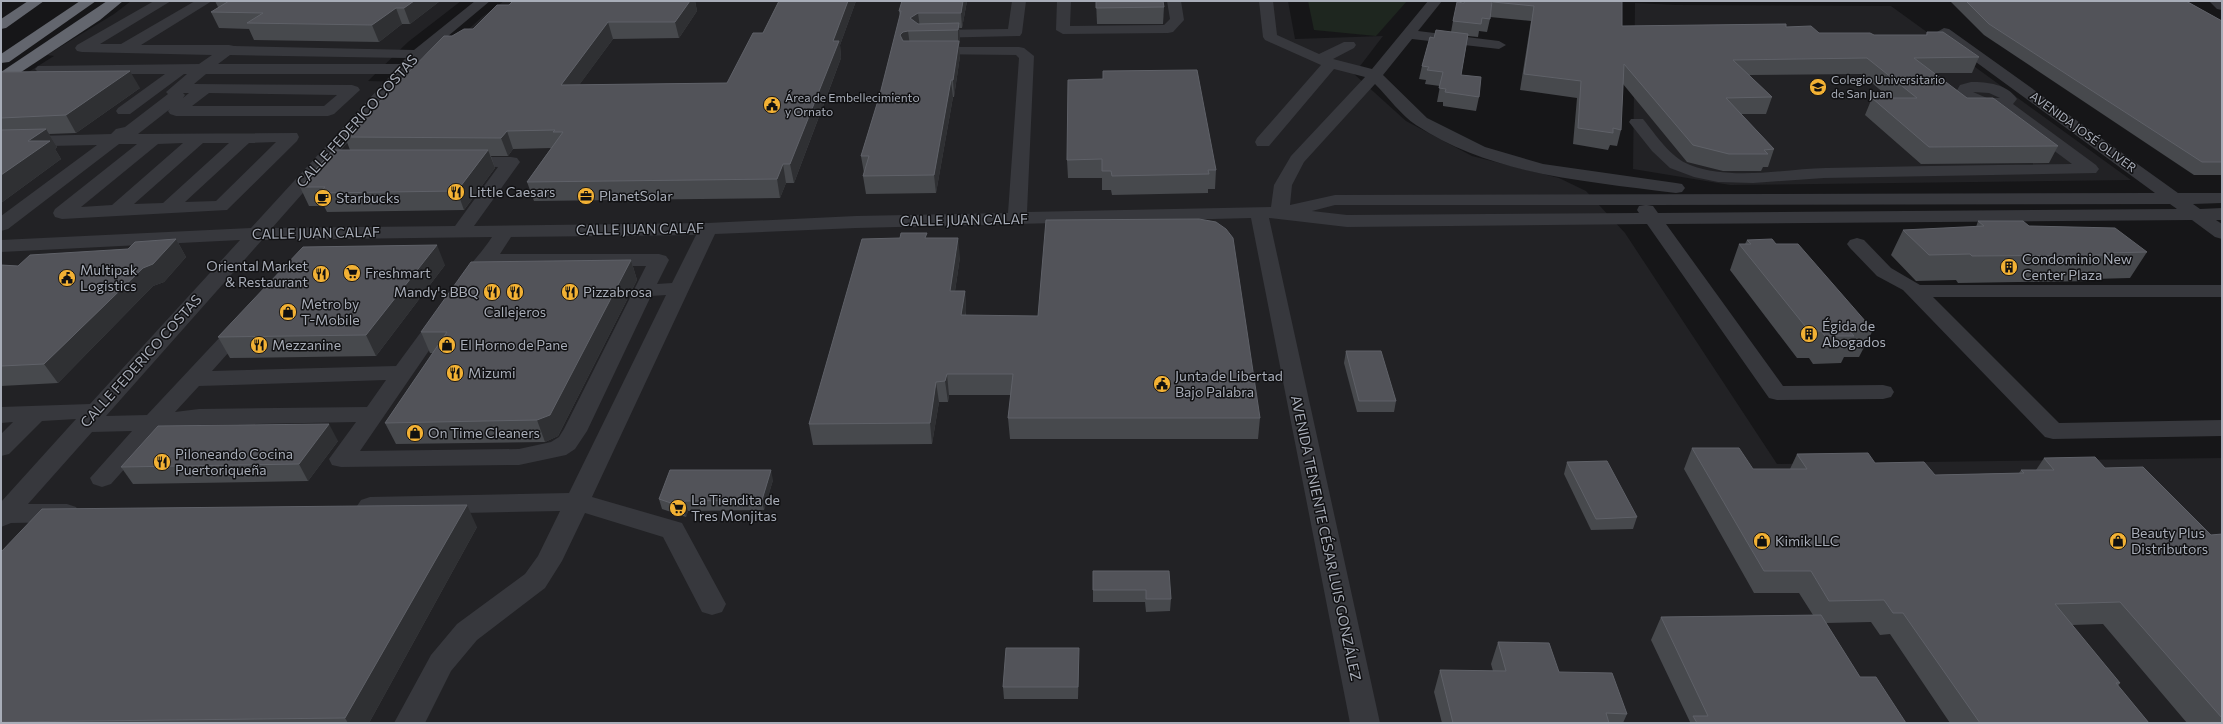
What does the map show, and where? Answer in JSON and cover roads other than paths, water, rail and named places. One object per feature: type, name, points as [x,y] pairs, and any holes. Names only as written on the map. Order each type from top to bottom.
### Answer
[{"type":"highway","points":[[1,25],[37,1]]},
{"type":"highway","points":[[1,61],[90,1]]},
{"type":"highway","points":[[1,75],[81,14],[90,1]]},
{"type":"highway","points":[[1,78],[96,17],[116,1]]},
{"type":"highway","points":[[1,39],[14,16]]},
{"type":"street","points":[[164,1],[82,48],[229,49],[418,54]]},
{"type":"street","points":[[124,49],[205,1]]},
{"type":"street","name":"CALLE FEDERICO COSTAS","points":[[2,516],[254,234],[418,54],[483,1]]},
{"type":"street","points":[[920,34],[1015,33],[1019,1]]},
{"type":"street","points":[[1064,1],[1062,30],[1168,29],[1176,20],[1174,1]]},
{"type":"street","points":[[1266,1],[1270,37],[1325,61],[1375,75],[1421,121],[1479,151],[1541,169],[1754,199]]},
{"type":"street","name":"AVENIDA TENIENTE CÉSAR LUIS GONZÁLEZ","points":[[1365,723],[1269,213],[1297,160],[1375,75],[1435,1]]},
{"type":"street","points":[[2216,1],[2222,6]]},
{"type":"street","name":"AVENIDA JOSÉ OLIVER","points":[[1944,32],[2031,93],[2172,198],[2222,233]]},
{"type":"street","points":[[1408,34],[1499,45]]},
{"type":"street","points":[[1263,142],[1325,61],[1349,45]]},
{"type":"street","points":[[1,225],[118,136],[131,131],[177,94],[176,90],[229,49]]},
{"type":"street","points":[[910,52],[1019,51],[1028,56],[1017,218]]},
{"type":"street","points":[[118,136],[118,131],[130,112],[182,68]]},
{"type":"street","points":[[43,69],[146,72],[182,68],[404,69]]},
{"type":"street","points":[[130,112],[159,96],[176,90],[204,88],[352,90],[328,111],[176,111],[204,88]]},
{"type":"street","points":[[1637,122],[1671,162],[1691,170],[1721,177],[1748,178],[1818,173],[2090,169],[2002,97],[2031,93]]},
{"type":"street","points":[[130,112],[154,113]]},
{"type":"street","points":[[1,142],[118,136],[153,138],[291,137],[221,206],[62,213],[153,138]]},
{"type":"street","points":[[168,208],[245,137]]},
{"type":"street","points":[[116,211],[199,138]]},
{"type":"street","points":[[320,162],[344,162]]},
{"type":"street","points":[[448,162],[512,162],[460,232]]},
{"type":"street","points":[[1269,213],[1335,200],[2222,198]]},
{"type":"street","points":[[1638,199],[1777,392],[1882,392]]},
{"type":"street","points":[[1269,213],[1347,221],[2222,214]]},
{"type":"street","name":"CALLE JUAN CALAF","points":[[1,246],[254,234],[708,229],[1017,218],[1269,213]]},
{"type":"street","points":[[409,723],[441,663],[467,632],[535,581],[549,561],[579,502],[708,229]]},
{"type":"street","points":[[487,260],[659,260],[575,431],[567,443],[558,449],[519,457],[341,459],[476,269],[487,260],[505,231]]},
{"type":"street","points":[[1857,244],[1884,272],[1910,286],[2053,431],[2222,428]]},
{"type":"street","points":[[644,290],[680,289]]},
{"type":"street","points":[[2200,290],[2222,308]]},
{"type":"street","points":[[1915,292],[2222,291]]},
{"type":"street","points":[[102,478],[257,309]]},
{"type":"street","points":[[193,379],[403,373]]},
{"type":"street","points":[[1,448],[35,414]]},
{"type":"street","points":[[1,415],[35,414],[153,422],[199,417],[374,414]]},
{"type":"street","points":[[348,507],[579,502],[673,530],[712,604]]},
{"type":"street","points":[[2,516],[92,512]]},
{"type":"place","name":"Colegio Universitario de San Juan","points":[[1818,87]]},
{"type":"place","name":"Área de Embellecimiento y Ornato","points":[[772,105]]},
{"type":"place","name":"Little Caesars","points":[[456,192]]},
{"type":"place","name":"PlanetSolar","points":[[586,196]]},
{"type":"place","name":"Starbucks","points":[[323,198]]},
{"type":"place","name":"Condominio New Center Plaza","points":[[2009,267]]},
{"type":"place","name":"Freshmart","points":[[352,273]]},
{"type":"place","name":"Oriental Market & Restaurant","points":[[321,274]]},
{"type":"place","name":"Multipak Logistics","points":[[67,278]]},
{"type":"place","name":"Mandy's BBQ","points":[[492,292]]},
{"type":"place","name":"Callejeros","points":[[515,292]]},
{"type":"place","name":"Pizzabrosa","points":[[570,292]]},
{"type":"place","name":"Metro by T-Mobile","points":[[288,312]]},
{"type":"place","name":"Égida de Abogados","points":[[1809,334]]},
{"type":"place","name":"Mezzanine","points":[[259,345]]},
{"type":"place","name":"El Horno de Pane","points":[[447,345]]},
{"type":"place","name":"Mizumi","points":[[455,373]]},
{"type":"place","name":"Junta de Libertad Bajo Palabra","points":[[1162,384]]},
{"type":"place","name":"On Time Cleaners","points":[[415,433]]},
{"type":"place","name":"Piloneando Cocina Puertoriqueña","points":[[162,462]]},
{"type":"place","name":"La Tiendita de Tres Monjitas","points":[[678,508]]},
{"type":"place","name":"Kimik LLC","points":[[1762,541]]},
{"type":"place","name":"Beauty Plus Distributors","points":[[2118,541]]}]
